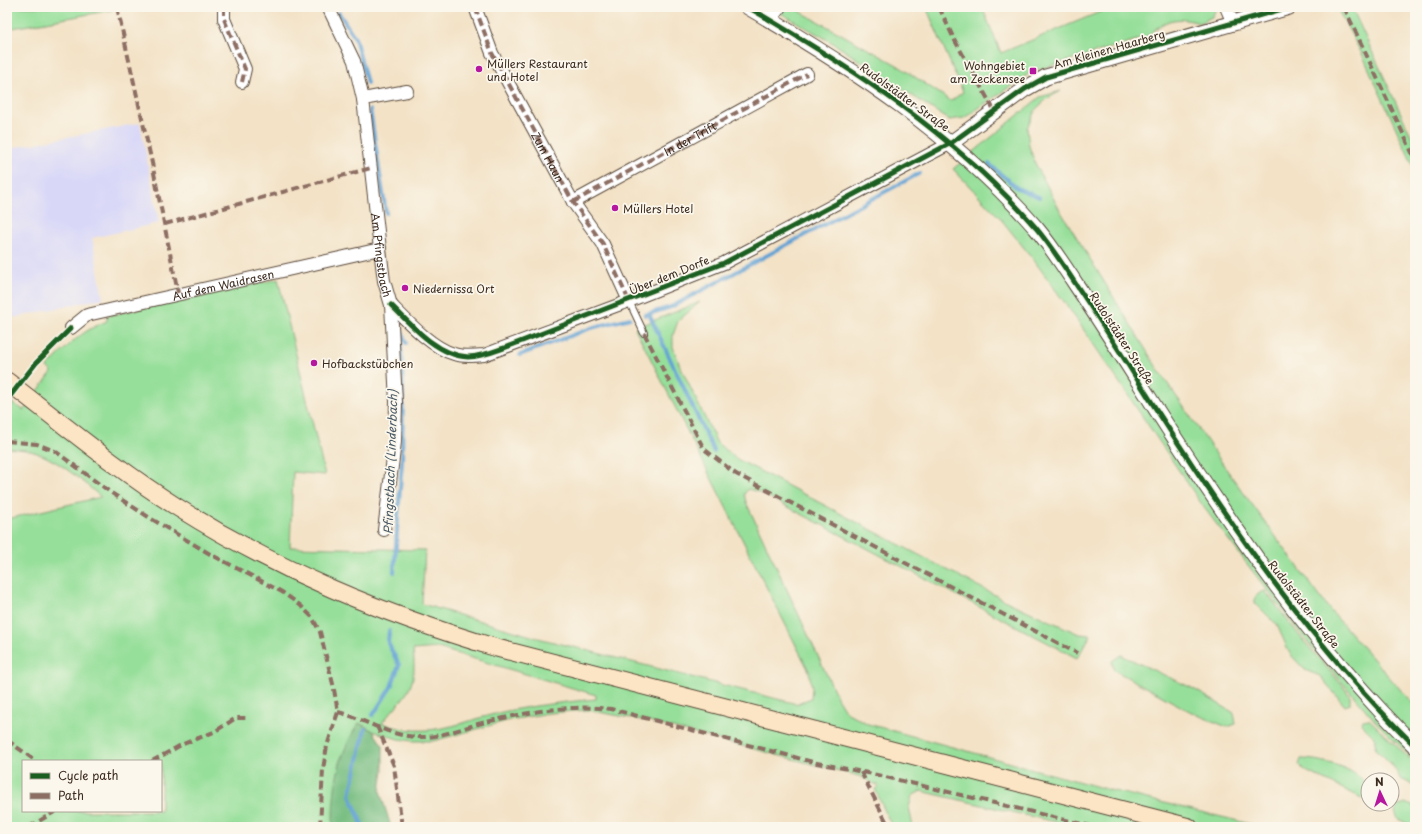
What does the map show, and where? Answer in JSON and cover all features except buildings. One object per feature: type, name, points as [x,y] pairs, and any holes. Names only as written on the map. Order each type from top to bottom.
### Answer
[{"type":"main road","points":[[7,381],[138,480],[176,506],[225,536],[318,584],[404,618],[504,650],[1189,827]]},
{"type":"street","points":[[224,7],[224,19],[245,69],[242,82]]},
{"type":"street","name":"Am Pfingstbach","points":[[328,7],[354,61],[363,99],[384,281],[390,305],[395,378],[395,435],[384,530]]},
{"type":"street","name":"Zum Haun","points":[[475,7],[492,54],[573,202],[603,244],[629,301]]},
{"type":"street","name":"Rudolstädter Straße","points":[[748,7],[903,106],[951,143],[1004,194],[1053,250],[1218,506],[1283,595],[1342,669],[1386,718],[1415,746]]},
{"type":"street","points":[[770,20],[780,7]]},
{"type":"street","points":[[1226,7],[1232,23]]},
{"type":"street","name":"Am Kleinen Haarberg","points":[[951,143],[1012,97],[1046,77],[1289,7]]},
{"type":"street","name":"In der Trift","points":[[573,202],[807,74]]},
{"type":"street","points":[[363,99],[407,91]]},
{"type":"street","name":"Über dem Dorfe","points":[[390,305],[440,348],[453,354],[468,356],[484,355],[629,301],[724,263],[951,143]]},
{"type":"street","name":"Auf dem Waidrasen","points":[[71,328],[87,315],[380,248]]},
{"type":"lane","points":[[629,301],[644,333]]},
{"type":"shaded area","points":[[140,123],[159,223],[92,238],[103,298],[7,319],[7,149]]},
{"type":"green space","points":[[7,7],[112,7],[112,10],[7,29]]},
{"type":"green space","points":[[770,7],[792,7],[897,65],[951,101],[963,92],[926,7],[982,7],[1001,53],[1112,7],[1217,7],[1212,17],[1199,23],[1184,20],[1171,21],[1159,26],[1147,37],[1033,71],[964,118],[949,120],[833,43]]},
{"type":"green space","points":[[1352,8],[1415,144],[1415,170],[1363,56],[1339,12]]},
{"type":"green space","points":[[1061,91],[1048,98],[1036,109],[1027,128],[1029,146],[1035,163],[1058,207],[1159,371],[1229,473],[1329,609],[1415,706],[1415,761],[1377,723],[1304,638],[1205,509],[1073,314],[1033,259],[1000,218],[953,169],[1040,97]]},
{"type":"green space","points":[[278,279],[325,475],[293,472],[290,547],[425,550],[422,604],[538,638],[797,704],[811,698],[812,688],[809,671],[635,328],[700,302],[678,321],[673,335],[673,347],[680,366],[717,443],[737,459],[1010,603],[1079,634],[1091,635],[1077,658],[761,493],[748,489],[744,494],[746,502],[838,699],[846,712],[868,724],[1110,790],[1263,827],[1077,827],[921,791],[912,796],[909,807],[913,827],[892,827],[875,789],[879,786],[859,776],[641,720],[588,710],[549,713],[510,720],[433,741],[398,739],[373,731],[359,723],[340,760],[335,792],[333,827],[7,827],[7,519],[101,497],[56,462],[26,450],[7,448],[7,409],[12,403],[24,410],[52,372],[47,367],[81,335],[97,325],[107,321],[107,316]],"holes":[[[438,648],[596,695],[596,699],[507,711],[445,728],[431,730],[400,728],[382,723],[408,691],[414,675],[413,650]]]},
{"type":"green space","points":[[1265,591],[1302,639],[1342,685],[1350,696],[1350,704],[1345,706],[1320,676],[1305,670],[1290,654],[1277,625],[1255,603],[1255,597],[1261,592]]},
{"type":"green space","points":[[1121,655],[1192,688],[1234,713],[1236,724],[1227,727],[1195,714],[1114,670],[1112,661]]},
{"type":"green space","points":[[1369,719],[1415,764],[1415,785],[1400,779],[1400,772],[1397,772],[1390,762],[1375,749],[1376,739],[1361,724],[1363,720]]},
{"type":"green space","points":[[359,723],[373,731],[383,746],[383,771],[380,791],[391,827],[333,827],[335,786],[341,760]]},
{"type":"green space","points":[[1301,759],[1309,759],[1338,766],[1356,774],[1360,778],[1360,797],[1304,770],[1299,765]]},
{"type":"green space","points":[[1405,803],[1415,807],[1415,827],[1398,819],[1395,812],[1400,812],[1400,805]]},
{"type":"waterway","name":"Pfingstbach (Linderbach)","points":[[339,13],[355,38],[367,83]]},
{"type":"waterway","name":"Pfingstbach (Linderbach)","points":[[370,110],[386,213]]},
{"type":"waterway","points":[[989,164],[1017,188],[1039,197]]},
{"type":"waterway","points":[[645,315],[671,307],[920,173]]},
{"type":"waterway","points":[[649,314],[714,452]]},
{"type":"waterway","points":[[520,355],[591,328],[630,318]]},
{"type":"waterway","name":"Pfingstbach (Linderbach)","points":[[394,572],[402,461],[403,387],[400,328]]},
{"type":"waterway","name":"Pfingstbach (Linderbach)","points":[[401,330],[406,343]]},
{"type":"waterway","name":"Pfingstbach (Linderbach)","points":[[373,715],[391,687],[399,665],[388,643],[389,631]]},
{"type":"waterway","name":"Pfingstbach (Linderbach)","points":[[363,827],[350,795],[365,729]]},
{"type":"marked path","points":[[117,7],[152,163],[178,293]]},
{"type":"marked path","points":[[224,7],[224,19],[245,69],[242,82]]},
{"type":"marked path","points":[[475,7],[492,53],[573,202],[603,244],[629,301]]},
{"type":"marked path","points":[[939,7],[954,39],[994,110]]},
{"type":"marked path","points":[[1344,7],[1415,159]]},
{"type":"marked path","points":[[573,202],[807,74]]},
{"type":"marked path","points":[[165,224],[371,168]]},
{"type":"marked path","points":[[644,333],[704,449],[736,474],[1077,653]]},
{"type":"marked path","points":[[7,441],[37,444],[55,451],[110,492],[150,518],[210,554],[282,592],[300,605],[312,617],[320,632],[333,684],[338,712],[327,746],[323,769],[320,827]]},
{"type":"marked path","points":[[338,712],[398,734],[426,737],[441,735],[478,724],[544,710],[578,708],[611,709],[817,763],[873,774],[1095,827]]},
{"type":"marked path","points":[[154,760],[183,744],[214,732],[236,718],[247,718]]},
{"type":"marked path","points":[[377,726],[394,766],[402,827]]},
{"type":"marked path","points":[[7,740],[35,760]]},
{"type":"marked path","points":[[861,772],[889,827]]},
{"type":"marked path","points":[[29,827],[54,812]]},
{"type":"cycle path","points":[[748,7],[826,54],[864,79],[937,133],[1004,194],[1036,228],[1067,271],[1185,454],[1276,585],[1342,668],[1415,746]]},
{"type":"cycle path","points":[[391,305],[416,330],[446,351],[468,357],[491,353],[724,263],[951,143],[1025,89],[1046,77],[1289,7]]},
{"type":"cycle path","points":[[7,400],[36,363],[71,328]]},
{"type":"place","name":"Müllers Restaurant und Hotel","points":[[479,69]]},
{"type":"place","name":"Wohngebiet am Zeckensee","points":[[1033,71]]},
{"type":"place","name":"Müllers Hotel","points":[[615,208]]},
{"type":"place","name":"Niedernissa Ort","points":[[405,288]]},
{"type":"place","name":"Hofbackstübchen","points":[[314,363]]}]
